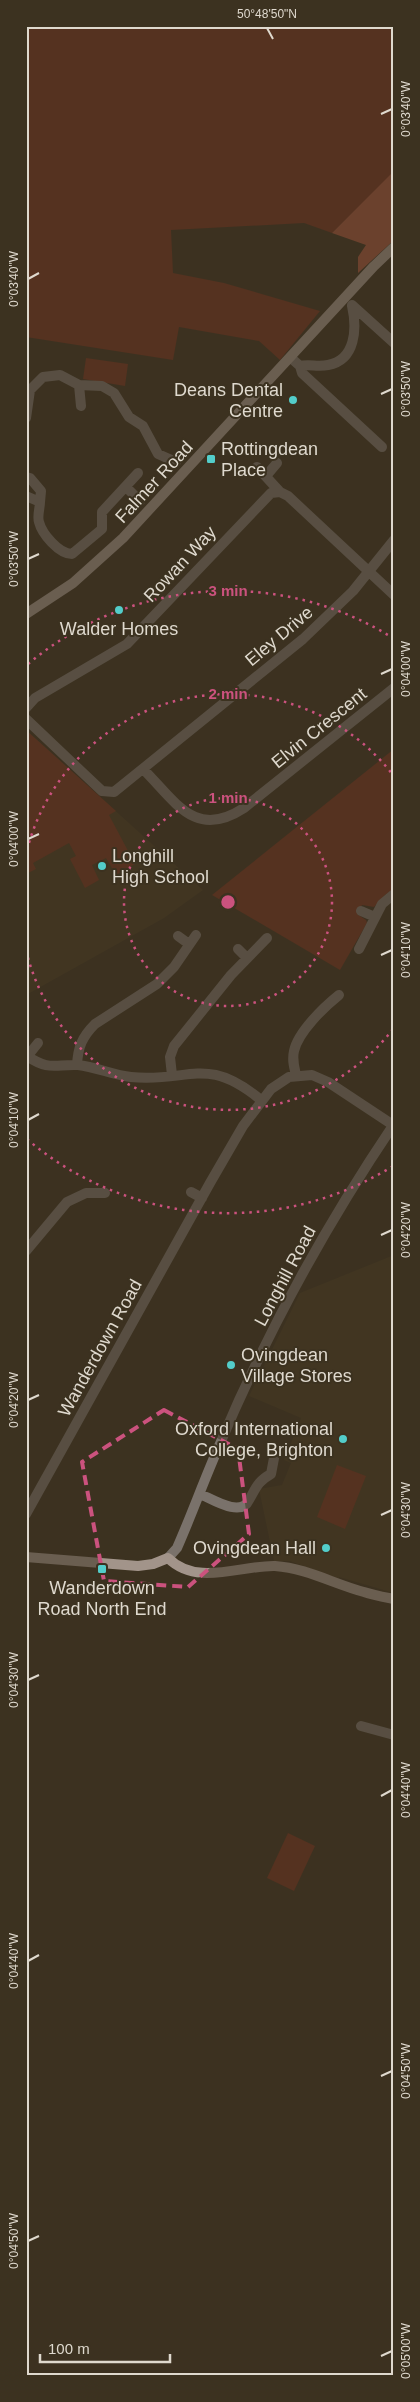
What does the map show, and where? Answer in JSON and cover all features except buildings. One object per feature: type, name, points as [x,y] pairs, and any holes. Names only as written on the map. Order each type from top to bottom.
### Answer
[{"type":"main road","name":"Falmer Road","points":[[26,614],[73,583],[123,538],[291,358],[348,302],[394,248]]},
{"type":"main road","points":[[26,1557],[138,1566],[153,1564],[168,1558],[181,1567],[217,1574],[274,1566],[299,1570],[364,1592],[394,1599]]},
{"type":"street","points":[[348,302],[394,343]]},
{"type":"street","points":[[300,366],[329,365],[347,354],[355,333],[348,302]]},
{"type":"street","points":[[291,358],[300,366],[302,373],[382,447]]},
{"type":"street","points":[[26,418],[30,390],[38,380],[48,376],[60,375],[79,385],[102,386],[112,391],[127,415],[142,426],[158,454],[176,462]]},
{"type":"street","points":[[79,385],[81,406]]},
{"type":"street","points":[[266,476],[277,463]]},
{"type":"street","points":[[257,467],[280,492],[288,496],[394,595]]},
{"type":"street","points":[[26,477],[30,478],[41,491],[38,520],[42,527],[61,551],[72,554],[102,529],[102,512],[138,472]]},
{"type":"street","points":[[126,487],[140,501]]},
{"type":"street","name":"Rowan Way","points":[[26,708],[36,698],[127,644],[265,497],[271,493],[280,492]]},
{"type":"street","points":[[26,496],[40,502]]},
{"type":"street","name":"Eley Drive","points":[[26,719],[101,790],[107,793],[114,792],[303,639],[353,591],[394,540]]},
{"type":"street","name":"Elvin Crescent","points":[[143,769],[190,815],[208,821],[226,819],[244,808],[394,688]]},
{"type":"street","points":[[359,950],[382,904],[394,894]]},
{"type":"street","points":[[361,911],[375,917]]},
{"type":"street","points":[[77,1065],[79,1047],[95,1024],[157,984],[169,973],[196,934]]},
{"type":"street","points":[[178,936],[189,944]]},
{"type":"street","points":[[172,1075],[170,1057],[174,1046],[247,958],[267,938]]},
{"type":"street","points":[[238,950],[247,958]]},
{"type":"street","points":[[338,995],[326,1005],[297,1041],[293,1055],[296,1075],[312,1076],[324,1080],[394,1124]]},
{"type":"street","points":[[38,1043],[27,1057],[47,1067],[77,1065],[130,1077],[153,1078],[202,1072],[221,1075],[235,1081],[261,1100]]},
{"type":"street","name":"Wanderdown Road","points":[[26,1514],[202,1198],[261,1100],[275,1085],[296,1075]]},
{"type":"street","name":"Longhill Road","points":[[168,1558],[177,1548],[222,1438],[285,1309],[354,1185],[394,1124]]},
{"type":"street","points":[[191,1192],[202,1198]]},
{"type":"street","points":[[26,1251],[67,1202],[86,1193],[105,1193]]},
{"type":"street","points":[[200,1494],[233,1507],[241,1508],[248,1503],[257,1484],[275,1476],[275,1453]]},
{"type":"street","points":[[361,1726],[394,1735]]},
{"type":"highlighted area","points":[[164,1410],[238,1449],[249,1534],[188,1587],[104,1581],[82,1462]]},
{"type":"shaded area","points":[[26,26],[394,26],[394,172],[332,233],[304,223],[171,230],[173,273],[224,283],[320,311],[280,360],[259,341],[179,327],[173,360],[26,337]]},
{"type":"shaded area","points":[[394,171],[394,240],[358,273],[358,257],[366,245],[332,233]]},
{"type":"shaded area","points":[[86,358],[128,364],[125,386],[83,379]]},
{"type":"shaded area","name":"Longhill High School","points":[[26,730],[203,890],[164,918],[26,995]]},
{"type":"shaded area","points":[[26,730],[116,811],[109,815],[135,864],[116,875],[106,858],[92,865],[99,880],[85,888],[70,859],[76,856],[69,843],[33,863],[36,869],[26,874]]},
{"type":"shaded area","points":[[394,749],[394,889],[385,895],[374,907],[362,905],[357,914],[366,920],[367,923],[340,970],[212,895]]},
{"type":"shaded area","name":"Oxford International College, Brighton","points":[[394,1255],[394,1593],[339,1577],[338,1579],[290,1561],[274,1561],[259,1489],[282,1485],[291,1463],[284,1460],[301,1418],[249,1396],[300,1293]]},
{"type":"shaded area","points":[[337,1465],[366,1476],[345,1529],[317,1517]]},
{"type":"shaded area","points":[[288,1833],[315,1846],[294,1891],[267,1878]]},
{"type":"place","name":"Deans Dental Centre","points":[[293,400]]},
{"type":"place","name":"Rottingdean Place","points":[[211,459]]},
{"type":"place","name":"Walder Homes","points":[[119,610]]},
{"type":"place","name":"Longhill High School","points":[[102,866]]},
{"type":"place","name":"Ovingdean Village Stores","points":[[231,1365]]},
{"type":"place","name":"Oxford International College, Brighton","points":[[343,1439]]},
{"type":"place","name":"Ovingdean Hall","points":[[326,1548]]},
{"type":"place","name":"Wanderdown Road North End","points":[[102,1569]]}]
